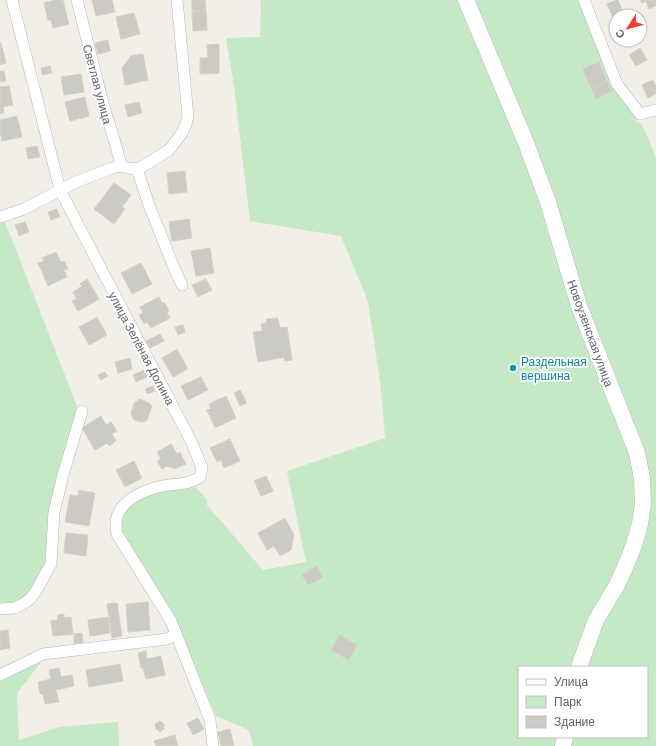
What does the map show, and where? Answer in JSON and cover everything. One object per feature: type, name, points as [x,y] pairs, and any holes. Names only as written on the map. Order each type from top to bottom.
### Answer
[{"type":"main road","name":"Новоузенская улица","points":[[466,0],[526,144],[548,202],[579,306],[637,453],[642,478],[643,504],[640,524],[634,546],[617,585],[596,620],[579,666]]},
{"type":"street","name":"улица Зелёная Долина","points":[[12,0],[60,190],[192,442],[202,468],[200,477],[194,481],[158,487],[137,495],[126,502],[119,512],[116,522],[116,534],[171,621],[210,720],[213,746]]},
{"type":"street","name":"Светлая улица","points":[[77,0],[90,56],[121,166]]},
{"type":"street","points":[[0,217],[24,209],[76,182],[112,168],[121,166],[137,169],[169,150],[182,134],[188,116],[178,0]]},
{"type":"street","points":[[584,0],[617,84],[640,114],[656,110]]},
{"type":"street","points":[[137,169],[149,206],[182,285]]},
{"type":"street","points":[[0,609],[15,608],[30,599],[36,592],[51,564],[54,512],[63,475],[82,411]]},
{"type":"street","points":[[0,675],[43,654],[167,639],[176,634]]},
{"type":"green space","points":[[261,0],[460,0],[522,145],[631,455],[637,480],[636,510],[631,535],[573,666],[518,666],[518,738],[559,738],[557,746],[253,746],[249,730],[216,716],[174,618],[121,532],[121,522],[124,514],[129,506],[140,499],[160,491],[182,490],[196,487],[207,500],[207,505],[263,570],[306,562],[287,471],[385,438],[381,388],[368,301],[341,236],[250,221],[234,86],[226,38],[260,37]]},
{"type":"green space","points":[[471,0],[579,0],[636,114],[635,122],[642,124],[656,157],[656,746],[567,746],[569,738],[648,738],[648,666],[584,666],[648,505]]},
{"type":"green space","points":[[5,222],[77,406],[49,511],[45,563],[33,589],[22,602],[0,606],[0,223]]},
{"type":"green space","points":[[45,657],[17,693],[19,740],[60,727],[118,722],[119,746],[0,746],[0,679]]},
{"type":"building","points":[[52,0],[63,0],[69,24],[53,28],[51,20],[48,20],[44,3]]},
{"type":"building","points":[[92,0],[112,0],[115,12],[96,16]]},
{"type":"building","points":[[192,0],[205,0],[206,11],[192,11]]},
{"type":"building","points":[[618,0],[622,8],[609,8],[607,4]]},
{"type":"building","points":[[640,0],[656,0],[656,6],[649,9],[646,1],[642,3]]},
{"type":"building","points":[[192,11],[206,11],[207,30],[193,31]]},
{"type":"building","points":[[134,13],[140,34],[121,39],[116,17]]},
{"type":"building","points":[[108,40],[110,51],[98,54],[95,43]]},
{"type":"building","points":[[0,43],[6,63],[0,65]]},
{"type":"building","points":[[219,44],[219,73],[200,74],[200,58],[208,58],[207,45]]},
{"type":"building","points":[[640,48],[647,60],[636,66],[629,55]]},
{"type":"building","points":[[143,54],[148,80],[125,85],[122,68],[131,56]]},
{"type":"building","points":[[599,62],[603,72],[587,79],[583,69]]},
{"type":"building","points":[[50,66],[52,73],[42,75],[41,68]]},
{"type":"building","points":[[0,71],[4,71],[6,81],[0,82]]},
{"type":"building","points":[[603,72],[607,81],[591,88],[587,79]]},
{"type":"building","points":[[81,74],[84,92],[64,95],[61,77]]},
{"type":"building","points":[[653,80],[656,86],[656,94],[648,98],[642,85]]},
{"type":"building","points":[[607,81],[612,91],[596,99],[591,88]]},
{"type":"building","points":[[9,86],[13,105],[3,107],[4,113],[0,114],[0,87]]},
{"type":"building","points":[[85,97],[89,116],[70,121],[65,102]]},
{"type":"building","points":[[139,102],[142,113],[128,117],[125,105]]},
{"type":"building","points":[[17,116],[22,137],[2,141],[0,120]]},
{"type":"building","points":[[37,146],[40,157],[28,159],[26,148]]},
{"type":"building","points":[[185,171],[187,192],[169,194],[167,173]]},
{"type":"building","points":[[114,183],[131,195],[122,207],[125,209],[114,224],[94,209]]},
{"type":"building","points":[[57,209],[60,217],[51,220],[48,212]]},
{"type":"building","points":[[189,219],[192,238],[172,241],[169,222]]},
{"type":"building","points":[[25,222],[29,232],[19,236],[15,225]]},
{"type":"building","points":[[210,248],[214,273],[196,276],[191,251]]},
{"type":"building","points":[[56,252],[61,262],[64,261],[68,269],[64,270],[67,277],[48,286],[38,263],[44,261],[42,258]]},
{"type":"building","points":[[141,263],[152,284],[132,294],[121,273]]},
{"type":"building","points":[[87,279],[99,299],[78,311],[72,301],[77,299],[73,292],[82,286],[80,284]]},
{"type":"building","points":[[206,279],[212,290],[198,297],[192,285]]},
{"type":"building","points":[[159,297],[169,311],[167,312],[170,318],[151,328],[147,322],[144,324],[139,315],[143,313],[140,307]]},
{"type":"building","points":[[97,317],[107,335],[89,345],[79,327]]},
{"type":"building","points":[[278,318],[280,328],[287,327],[292,360],[285,361],[284,357],[258,362],[253,332],[262,331],[261,324],[267,323],[266,319]]},
{"type":"building","points":[[183,325],[185,332],[178,335],[175,327]]},
{"type":"building","points":[[160,334],[164,341],[150,348],[146,341]]},
{"type":"building","points":[[177,349],[188,369],[173,377],[162,358]]},
{"type":"building","points":[[130,358],[132,369],[118,373],[115,362]]},
{"type":"building","points":[[144,370],[147,377],[136,382],[133,375]]},
{"type":"building","points":[[105,372],[108,376],[101,380],[98,375]]},
{"type":"building","points":[[201,377],[208,390],[188,400],[181,386]]},
{"type":"building","points":[[153,386],[155,391],[147,394],[145,389]]},
{"type":"building","points":[[240,390],[247,403],[240,406],[234,393]]},
{"type":"building","points":[[226,396],[236,418],[215,428],[207,410],[211,409],[209,404]]},
{"type":"building","points":[[140,399],[152,406],[147,420],[142,422],[134,420],[131,414],[134,403]]},
{"type":"building","points":[[101,416],[106,425],[111,422],[117,431],[112,434],[116,441],[109,446],[107,443],[95,450],[82,428]]},
{"type":"building","points":[[230,439],[240,461],[224,468],[221,460],[217,462],[210,448]]},
{"type":"building","points":[[171,444],[177,454],[180,452],[186,464],[175,469],[167,466],[162,469],[157,461],[161,459],[157,452]]},
{"type":"building","points":[[134,461],[142,478],[125,487],[116,470]]},
{"type":"building","points":[[266,476],[273,491],[261,496],[254,481]]},
{"type":"building","points":[[79,490],[95,493],[89,526],[65,522],[70,495],[78,496]]},
{"type":"building","points":[[285,518],[294,535],[291,550],[280,556],[274,546],[267,550],[258,533]]},
{"type":"building","points":[[66,533],[88,535],[86,556],[64,553]]},
{"type":"building","points":[[317,566],[323,577],[308,585],[302,575]]},
{"type":"building","points":[[148,602],[150,630],[128,632],[126,604]]},
{"type":"building","points":[[117,603],[122,636],[112,638],[107,604]]},
{"type":"building","points":[[64,614],[64,618],[71,617],[73,634],[53,636],[51,621],[58,620],[57,615]]},
{"type":"building","points":[[108,617],[110,633],[90,636],[88,620]]},
{"type":"building","points":[[8,630],[10,648],[0,650],[0,631]]},
{"type":"building","points":[[82,633],[83,643],[74,643],[74,634]]},
{"type":"building","points":[[339,635],[357,645],[349,660],[331,650]]},
{"type":"building","points":[[146,651],[147,659],[161,656],[165,675],[146,679],[143,668],[141,668],[138,653]]},
{"type":"building","points":[[120,664],[123,681],[89,687],[86,670]]},
{"type":"building","points":[[59,668],[61,677],[72,675],[74,686],[56,690],[59,702],[45,704],[43,693],[40,694],[38,682],[51,679],[49,670]]},
{"type":"building","points":[[198,718],[204,729],[193,735],[187,723]]},
{"type":"building","points":[[160,721],[164,724],[164,729],[160,732],[156,729],[155,724]]},
{"type":"building","points":[[230,729],[234,746],[221,746],[218,732]]},
{"type":"building","points":[[175,735],[178,746],[156,746],[154,741]]},
{"type":"place","name":"Раздельная вершина","points":[[513,368]]}]
